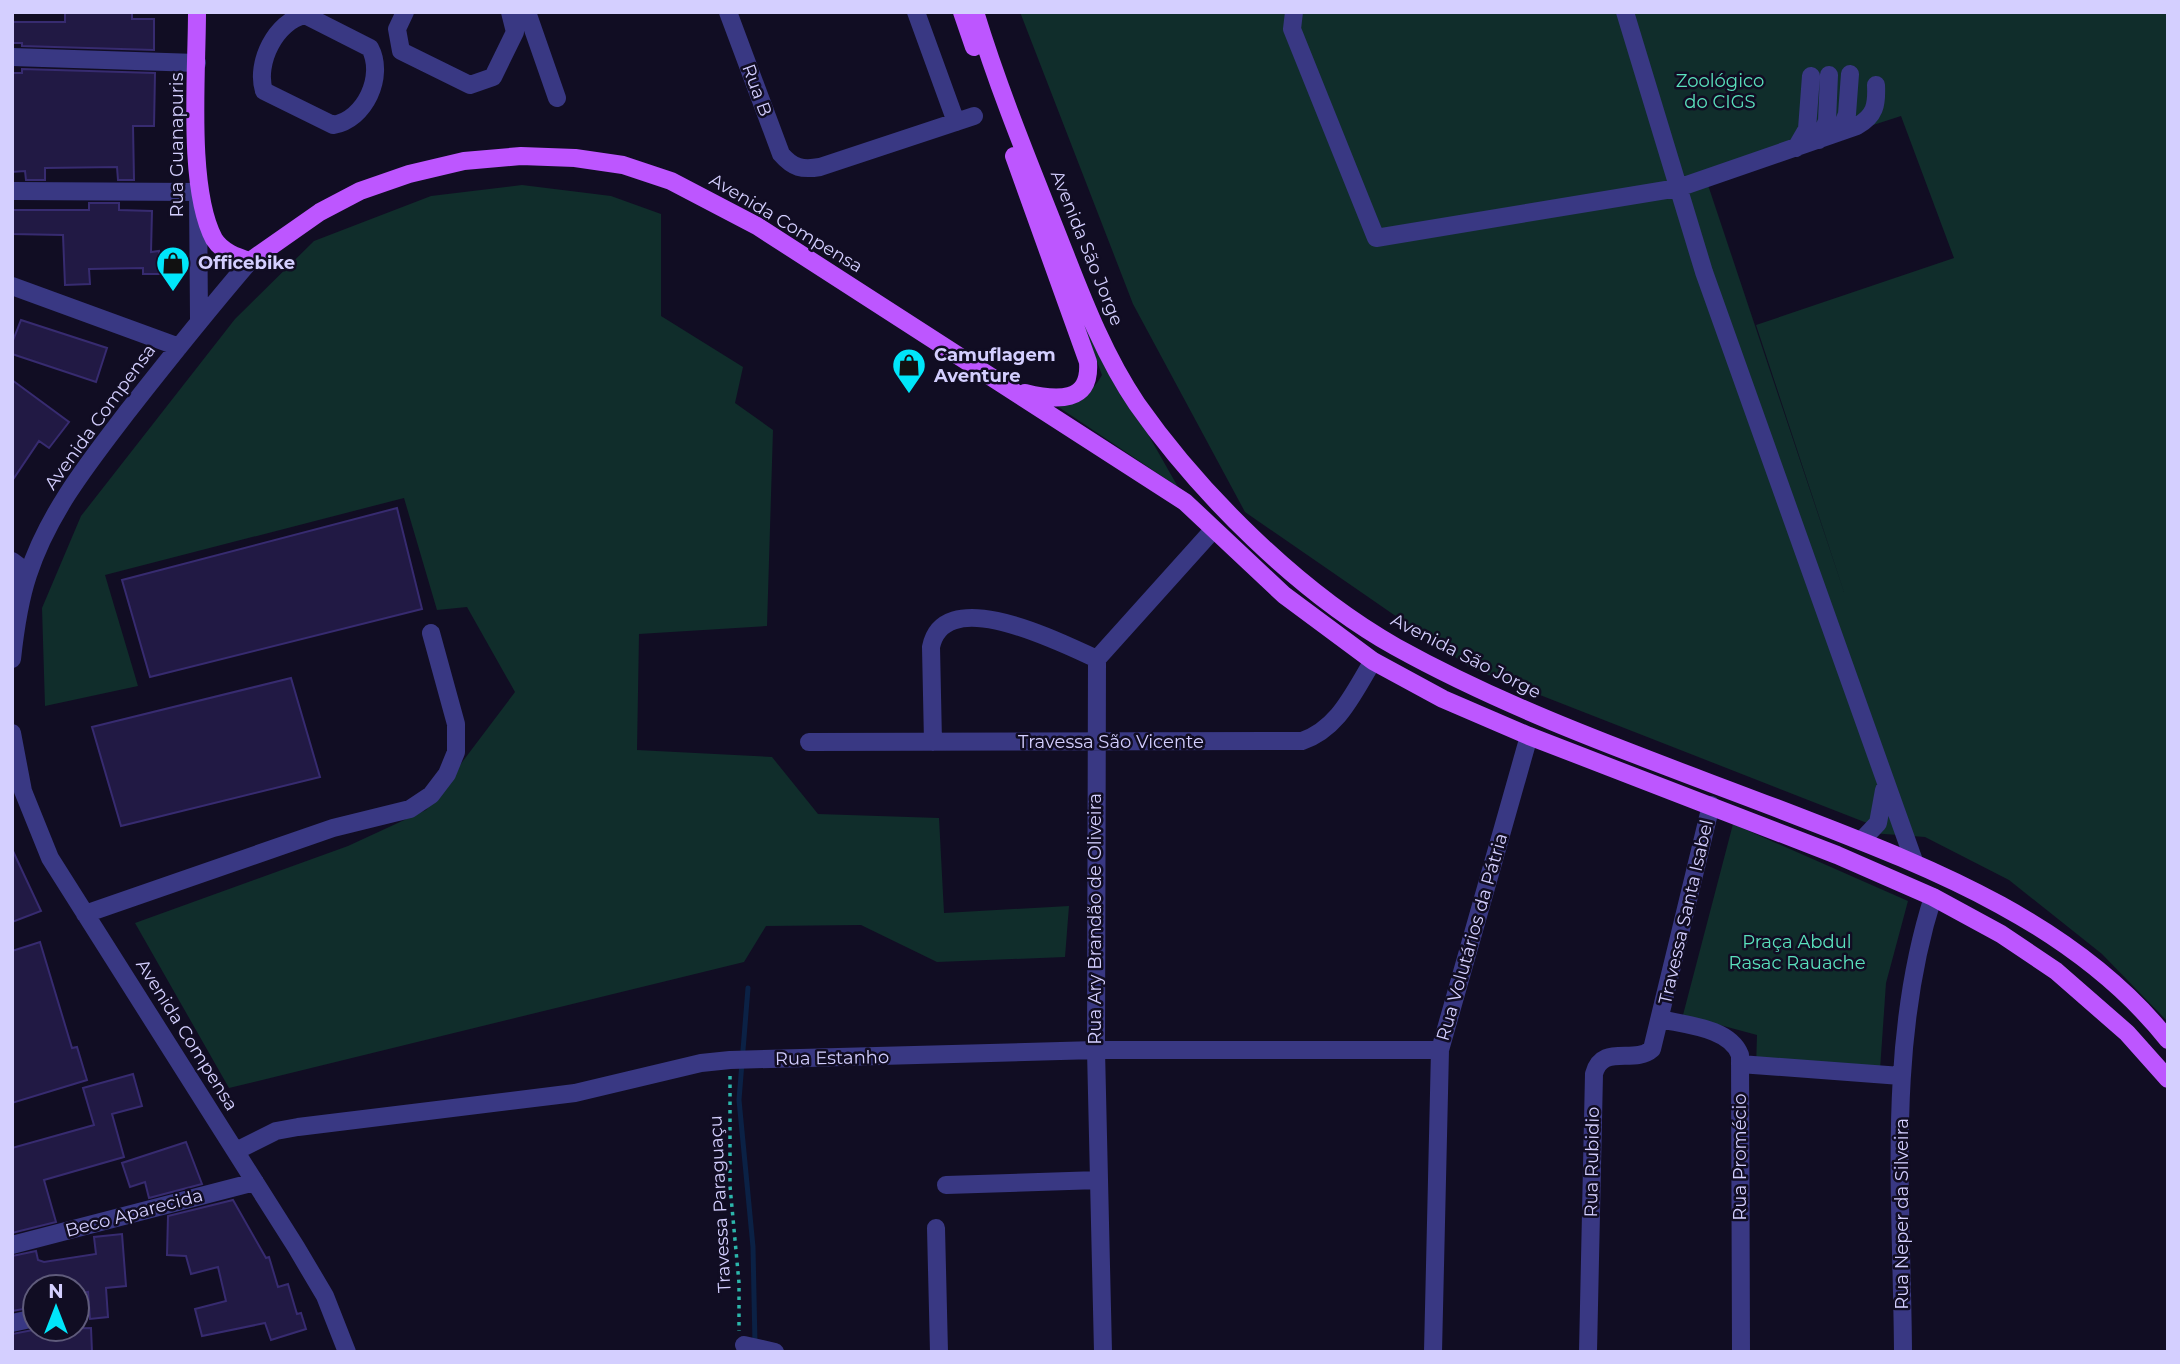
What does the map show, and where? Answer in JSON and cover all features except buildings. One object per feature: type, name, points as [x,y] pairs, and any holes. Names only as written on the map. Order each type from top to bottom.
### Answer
[{"type":"main road","name":"Rua Guanapuris","points":[[197,12],[198,192]]},
{"type":"main road","points":[[962,12],[1088,362],[1090,378],[1080,392],[1065,397],[1047,397],[1012,389]]},
{"type":"main road","name":"Avenida São Jorge","points":[[975,12],[995,76],[1092,321],[1136,402],[1241,527],[1314,592],[1393,645],[1467,684],[1547,719],[1914,861],[1978,893],[2074,952],[2115,986],[2168,1040]]},
{"type":"main road","name":"Avenida Compensa","points":[[250,261],[320,212],[360,191],[409,174],[464,161],[521,156],[575,158],[623,166],[671,181],[757,226],[1185,502],[1213,530]]},
{"type":"main road","points":[[198,192],[215,240],[232,256],[250,261]]},
{"type":"main road","points":[[1213,530],[1284,596],[1373,661],[1443,699],[1933,897],[2001,934],[2056,971],[2127,1033],[2168,1079]]},
{"type":"street","points":[[405,12],[397,29],[401,51],[470,85],[493,77],[515,32],[519,14]]},
{"type":"street","name":"Rua B","points":[[728,12],[781,154],[790,164],[804,170],[820,167],[957,122]]},
{"type":"street","points":[[916,12],[957,122],[974,116]]},
{"type":"street","points":[[1281,12],[1293,21],[1376,238],[1678,188],[1819,140],[1871,118],[1875,110],[1876,85]]},
{"type":"street","points":[[1625,12],[1704,272],[1914,861]]},
{"type":"street","points":[[519,14],[557,98]]},
{"type":"street","points":[[370,48],[378,72],[356,117],[333,125],[264,91],[261,69],[284,19],[305,15],[370,48],[397,40]]},
{"type":"street","points":[[12,57],[197,63]]},
{"type":"street","points":[[1840,132],[1847,114],[1850,74]]},
{"type":"street","points":[[1819,140],[1827,121],[1829,75]]},
{"type":"street","points":[[1796,148],[1807,130],[1811,76]]},
{"type":"street","points":[[12,191],[198,192]]},
{"type":"street","name":"Rua Guanapuris","points":[[198,192],[200,319]]},
{"type":"street","name":"Avenida Compensa","points":[[12,659],[20,603],[28,573],[51,523],[77,477],[200,319],[250,261]]},
{"type":"street","points":[[12,286],[178,347]]},
{"type":"street","points":[[933,742],[931,647],[933,637],[947,623],[974,619],[1001,621],[1097,659],[1213,530]]},
{"type":"street","points":[[12,561],[28,573],[12,583]]},
{"type":"street","points":[[85,914],[332,828],[410,810],[430,795],[447,774],[456,752],[456,724],[431,633]]},
{"type":"street","name":"Rua Ary Brandão de Oliveira","points":[[1097,659],[1094,744],[1096,1050],[1103,1352]]},
{"type":"street","name":"Travessa São Vicente","points":[[809,742],[1094,744],[1302,741],[1319,735],[1334,723],[1373,661]]},
{"type":"street","name":"Avenida Compensa","points":[[12,733],[23,791],[34,825],[50,858],[325,1296],[347,1352]]},
{"type":"street","name":"Rua Volutários da Pátria","points":[[1433,1352],[1440,1050],[1529,736]]},
{"type":"street","points":[[1861,841],[1878,823],[1883,808],[1883,780]]},
{"type":"street","name":"Travessa Santa Isabel","points":[[1660,1018],[1711,806]]},
{"type":"street","name":"Rua Neper da Silveira","points":[[1903,1352],[1901,1076],[1910,982],[1933,897]]},
{"type":"street","points":[[1660,1018],[1730,1039],[1737,1046],[1740,1064],[1901,1076]]},
{"type":"street","name":"Rua Rubidio","points":[[1588,1352],[1594,1074],[1600,1061],[1606,1057],[1649,1052],[1660,1018]]},
{"type":"street","name":"Rua Estanho","points":[[236,1151],[276,1131],[575,1093],[701,1063],[730,1060],[1096,1050],[1440,1050]]},
{"type":"street","name":"Rua Promécio","points":[[1740,1064],[1741,1352]]},
{"type":"street","points":[[946,1185],[1099,1180]]},
{"type":"street","name":"Beco Aparecida","points":[[12,1245],[255,1182]]},
{"type":"street","points":[[936,1228],[939,1352]]},
{"type":"street","points":[[744,1345],[775,1352]]},
{"type":"path","name":"Travessa Paraguaçu","points":[[730,1060],[730,1186],[739,1283],[739,1336],[744,1345]]},
{"type":"green space","name":"Zoológico do CIGS","points":[[1020,12],[2168,12],[2168,1022],[2102,954],[2009,880],[1925,837],[1871,833],[1867,823],[1471,668],[1245,512],[1133,304]],"holes":[[[1901,116],[1954,258],[1756,325],[1844,592],[1706,179]]]},
{"type":"green space","points":[[522,185],[611,196],[661,214],[661,316],[743,367],[735,403],[773,430],[767,626],[639,634],[637,750],[772,757],[818,814],[939,818],[944,913],[1069,906],[1065,957],[937,962],[861,925],[766,926],[744,962],[229,1088],[135,923],[348,846],[426,810],[515,692],[467,607],[437,610],[404,498],[105,575],[138,686],[45,706],[42,608],[81,516],[235,319],[314,241],[431,196]]},
{"type":"green space","points":[[1078,311],[1178,487],[1054,404],[1082,397],[1102,375]]},
{"type":"green space","name":"Praça Abdul Rasac Rauache","points":[[1733,824],[1908,901],[1886,983],[1880,1070],[1756,1068],[1757,1035],[1683,1015]]},
{"type":"waterway","points":[[748,988],[739,1100],[753,1247],[755,1344]]},
{"type":"place","name":"Officebike","points":[[173,293]]},
{"type":"place","name":"Camuflagem Aventure","points":[[909,395]]}]
